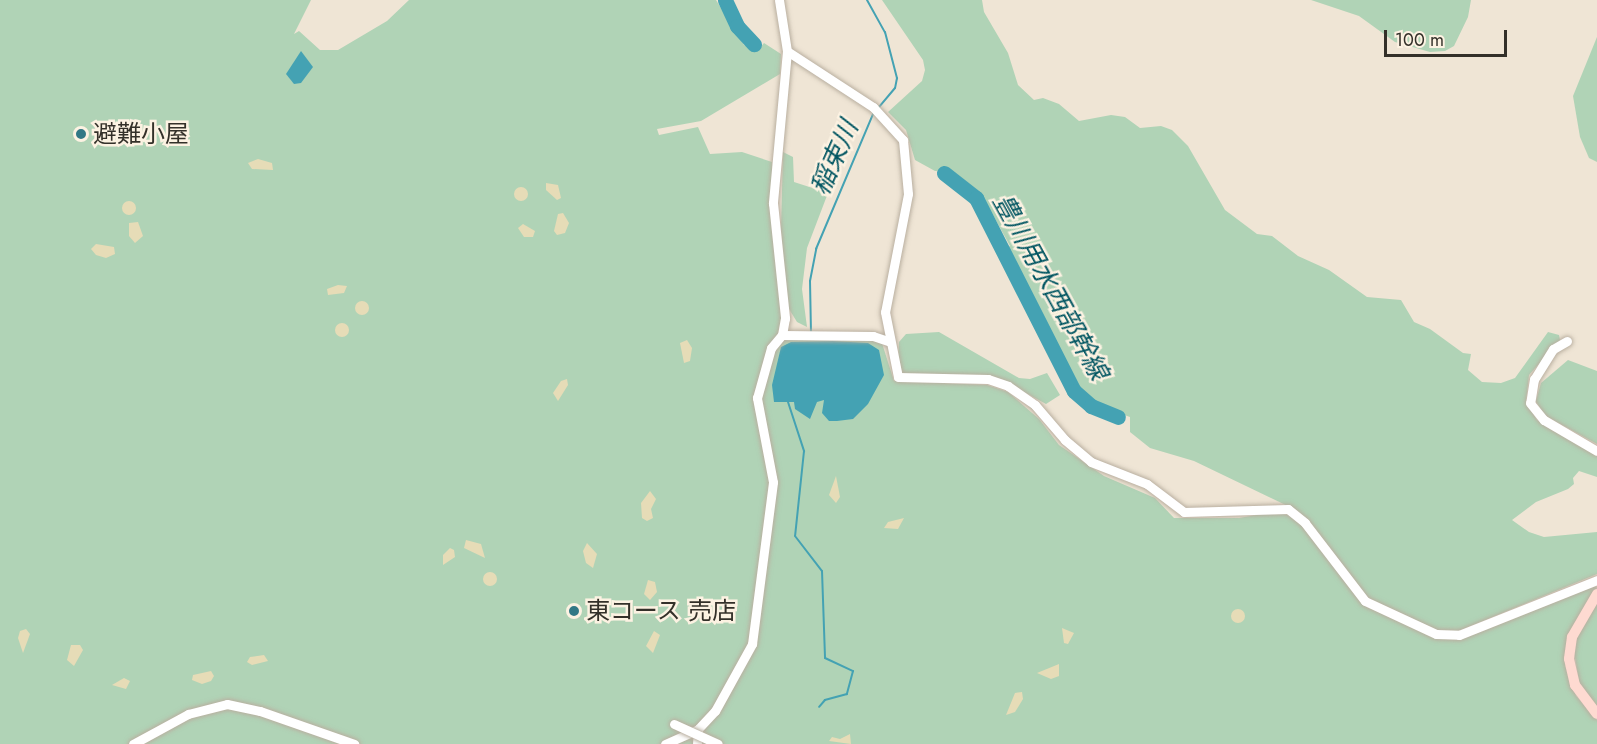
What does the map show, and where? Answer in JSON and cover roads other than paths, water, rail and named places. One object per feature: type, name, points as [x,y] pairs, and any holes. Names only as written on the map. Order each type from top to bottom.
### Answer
[{"type":"main road","points":[[1597,594],[1572,637],[1569,658],[1575,685],[1597,714]]},
{"type":"street","points":[[665,744],[698,729],[728,694],[754,634],[773,482],[757,398],[771,348],[782,335],[784,318],[773,203],[787,51],[779,0]]},
{"type":"street","points":[[787,51],[873,107],[882,114],[903,140],[910,183],[885,305],[898,377],[988,379],[1008,386],[1035,405],[1065,440],[1091,462],[1161,492],[1177,509],[1287,509],[1305,523],[1365,601],[1425,631],[1459,635],[1597,580]]},
{"type":"street","points":[[782,335],[873,336],[890,342]]},
{"type":"street","points":[[1567,341],[1553,349],[1533,379],[1530,403],[1544,420],[1597,451]]},
{"type":"street","points":[[133,744],[194,711],[227,704],[260,711],[354,744]]},
{"type":"street","points":[[674,724],[717,744]]},
{"type":"street","points":[[697,744],[698,729]]},
{"type":"water","points":[[301,51],[313,67],[301,83],[294,84],[286,74]]},
{"type":"water","points":[[791,342],[868,343],[879,350],[884,375],[868,404],[853,419],[829,421],[822,413],[824,400],[817,402],[810,419],[795,409],[794,402],[774,402],[772,385],[781,347]]},
{"type":"waterway","name":"豊川用水西部幹線","points":[[725,0],[737,26],[754,44]]},
{"type":"waterway","name":"稲束川","points":[[867,0],[885,32],[897,78],[895,88],[879,107]]},
{"type":"waterway","name":"稲束川","points":[[811,333],[810,281],[816,249],[873,114]]},
{"type":"waterway","name":"豊川用水西部幹線","points":[[944,173],[976,198],[1074,391],[1091,406],[1118,417]]},
{"type":"waterway","points":[[788,402],[804,451],[795,536],[822,571],[825,658],[853,671],[847,694],[825,700],[819,707]]},
{"type":"place","name":"避難小屋","points":[[81,134]]},
{"type":"place","name":"東コース 売店","points":[[574,611]]}]
